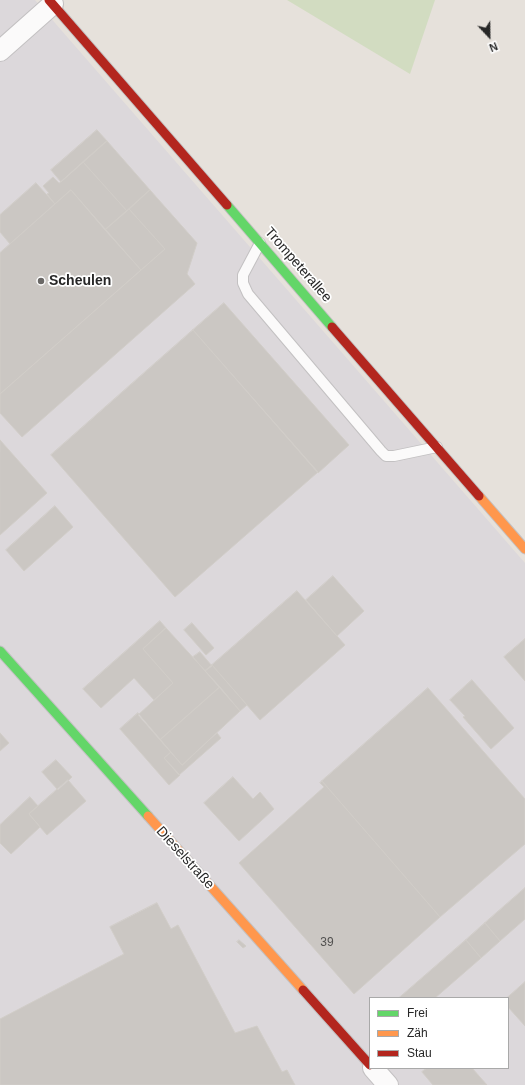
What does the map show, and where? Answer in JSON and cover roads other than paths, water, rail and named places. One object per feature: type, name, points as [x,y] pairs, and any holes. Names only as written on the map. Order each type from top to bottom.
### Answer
[{"type":"street","points":[[0,51],[51,2]]},
{"type":"street","name":"Trompeterallee","points":[[51,2],[525,549]]},
{"type":"street","name":"Dieselstraße","points":[[0,651],[369,1064]]},
{"type":"street","points":[[374,1069],[388,1085]]},
{"type":"lane","points":[[260,243],[243,274],[243,282],[248,294],[381,451],[386,456],[394,456],[437,447]]},
{"type":"place","name":"Scheulen","points":[[41,281]]}]
